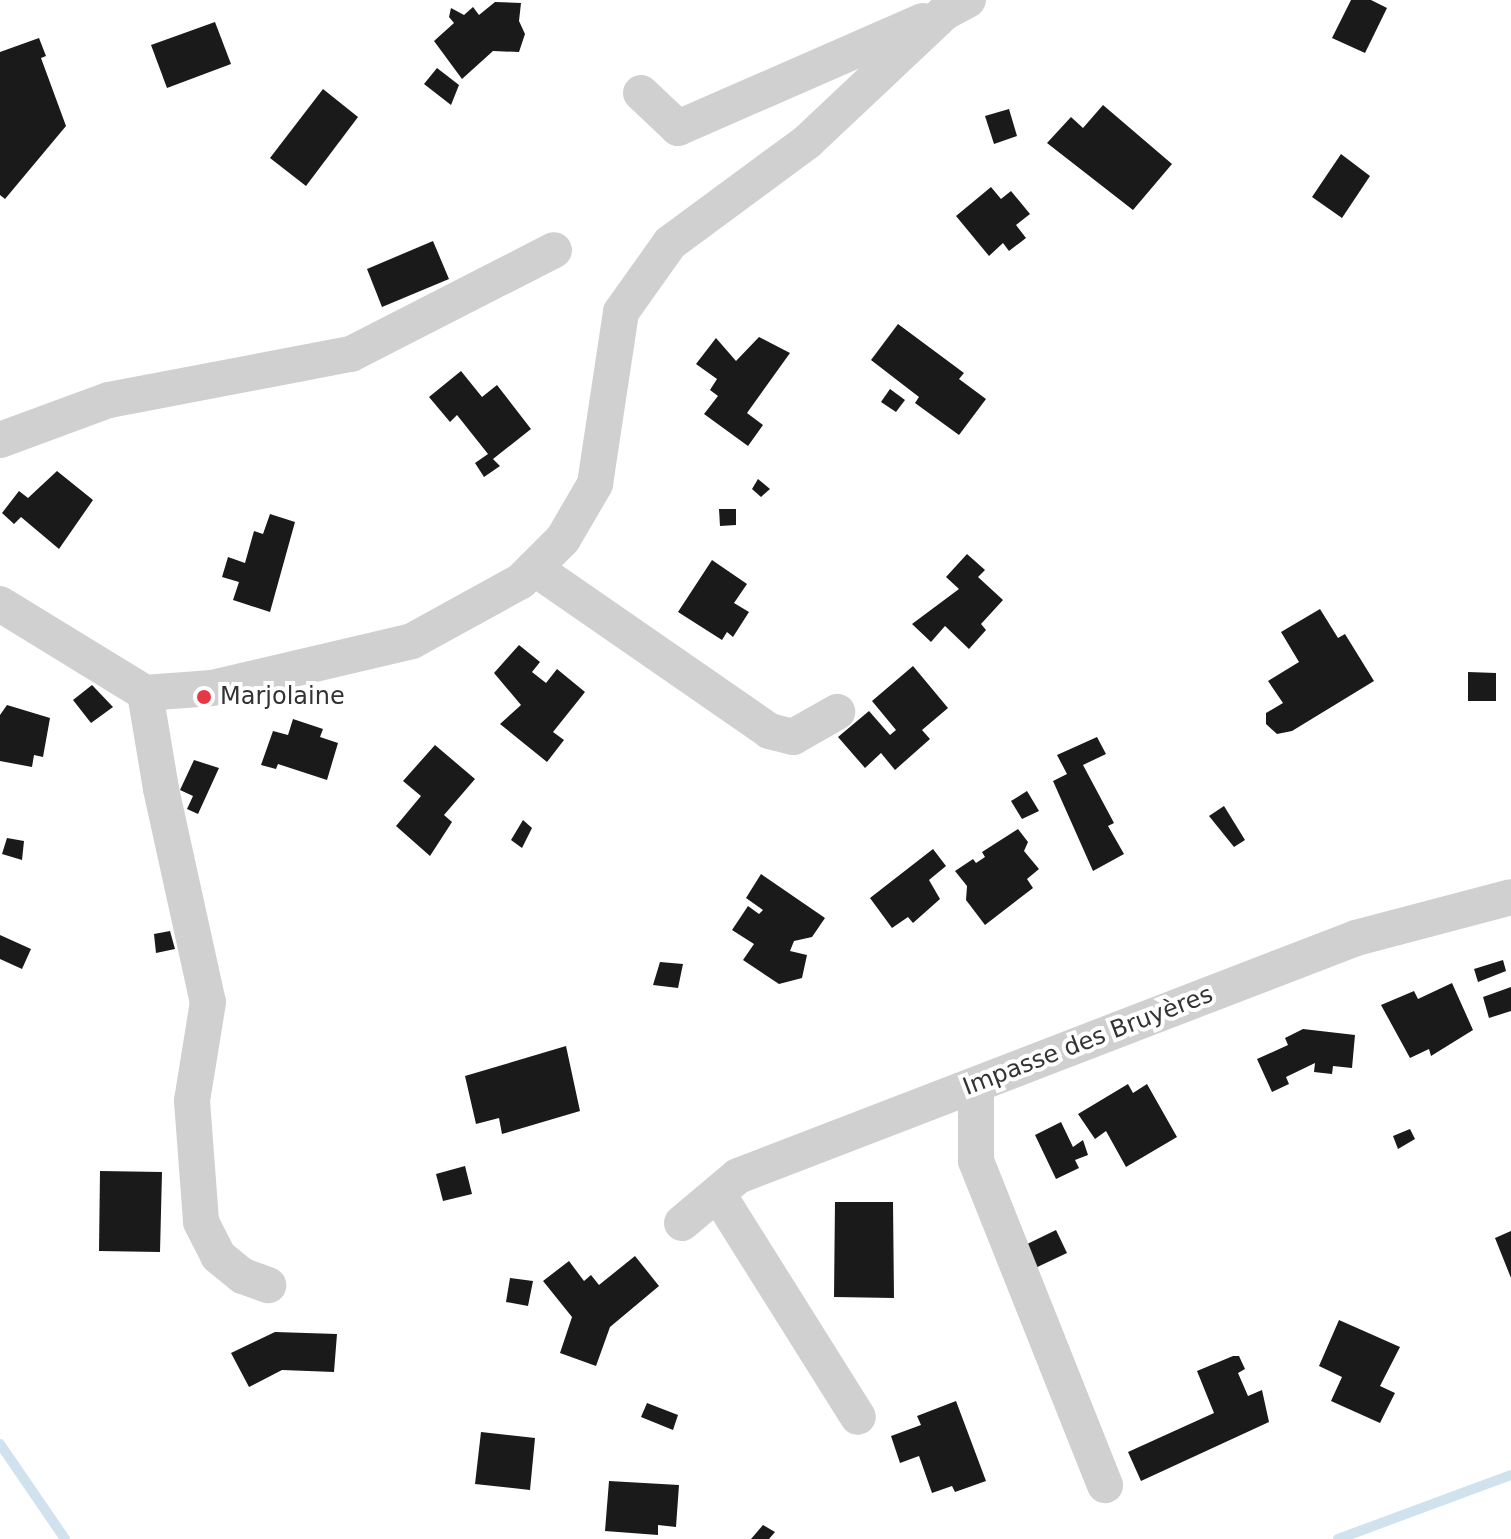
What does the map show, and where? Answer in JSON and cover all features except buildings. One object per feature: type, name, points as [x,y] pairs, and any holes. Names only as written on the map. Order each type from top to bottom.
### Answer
[{"type":"street","points":[[641,93],[678,128],[956,6]]},
{"type":"street","points":[[0,604],[145,693],[212,688],[412,641],[521,581],[563,539],[595,484],[621,312],[670,243],[807,142],[956,6]]},
{"type":"street","points":[[0,440],[109,400],[351,354],[554,250]]},
{"type":"street","points":[[534,568],[769,731],[793,737],[837,712]]},
{"type":"street","points":[[145,693],[161,789],[208,1002],[192,1101],[201,1222],[218,1256],[243,1276],[268,1285]]},
{"type":"street","name":"Impasse des Bruyères","points":[[682,1223],[738,1176],[1356,938],[1511,897]]},
{"type":"street","points":[[976,1085],[976,1161],[1105,1485]]},
{"type":"street","points":[[718,1194],[858,1417]]},
{"type":"waterway","points":[[0,1444],[65,1539]]},
{"type":"waterway","points":[[1338,1539],[1511,1475]]},
{"type":"place","name":"Marjolaine","points":[[204,697]]}]
